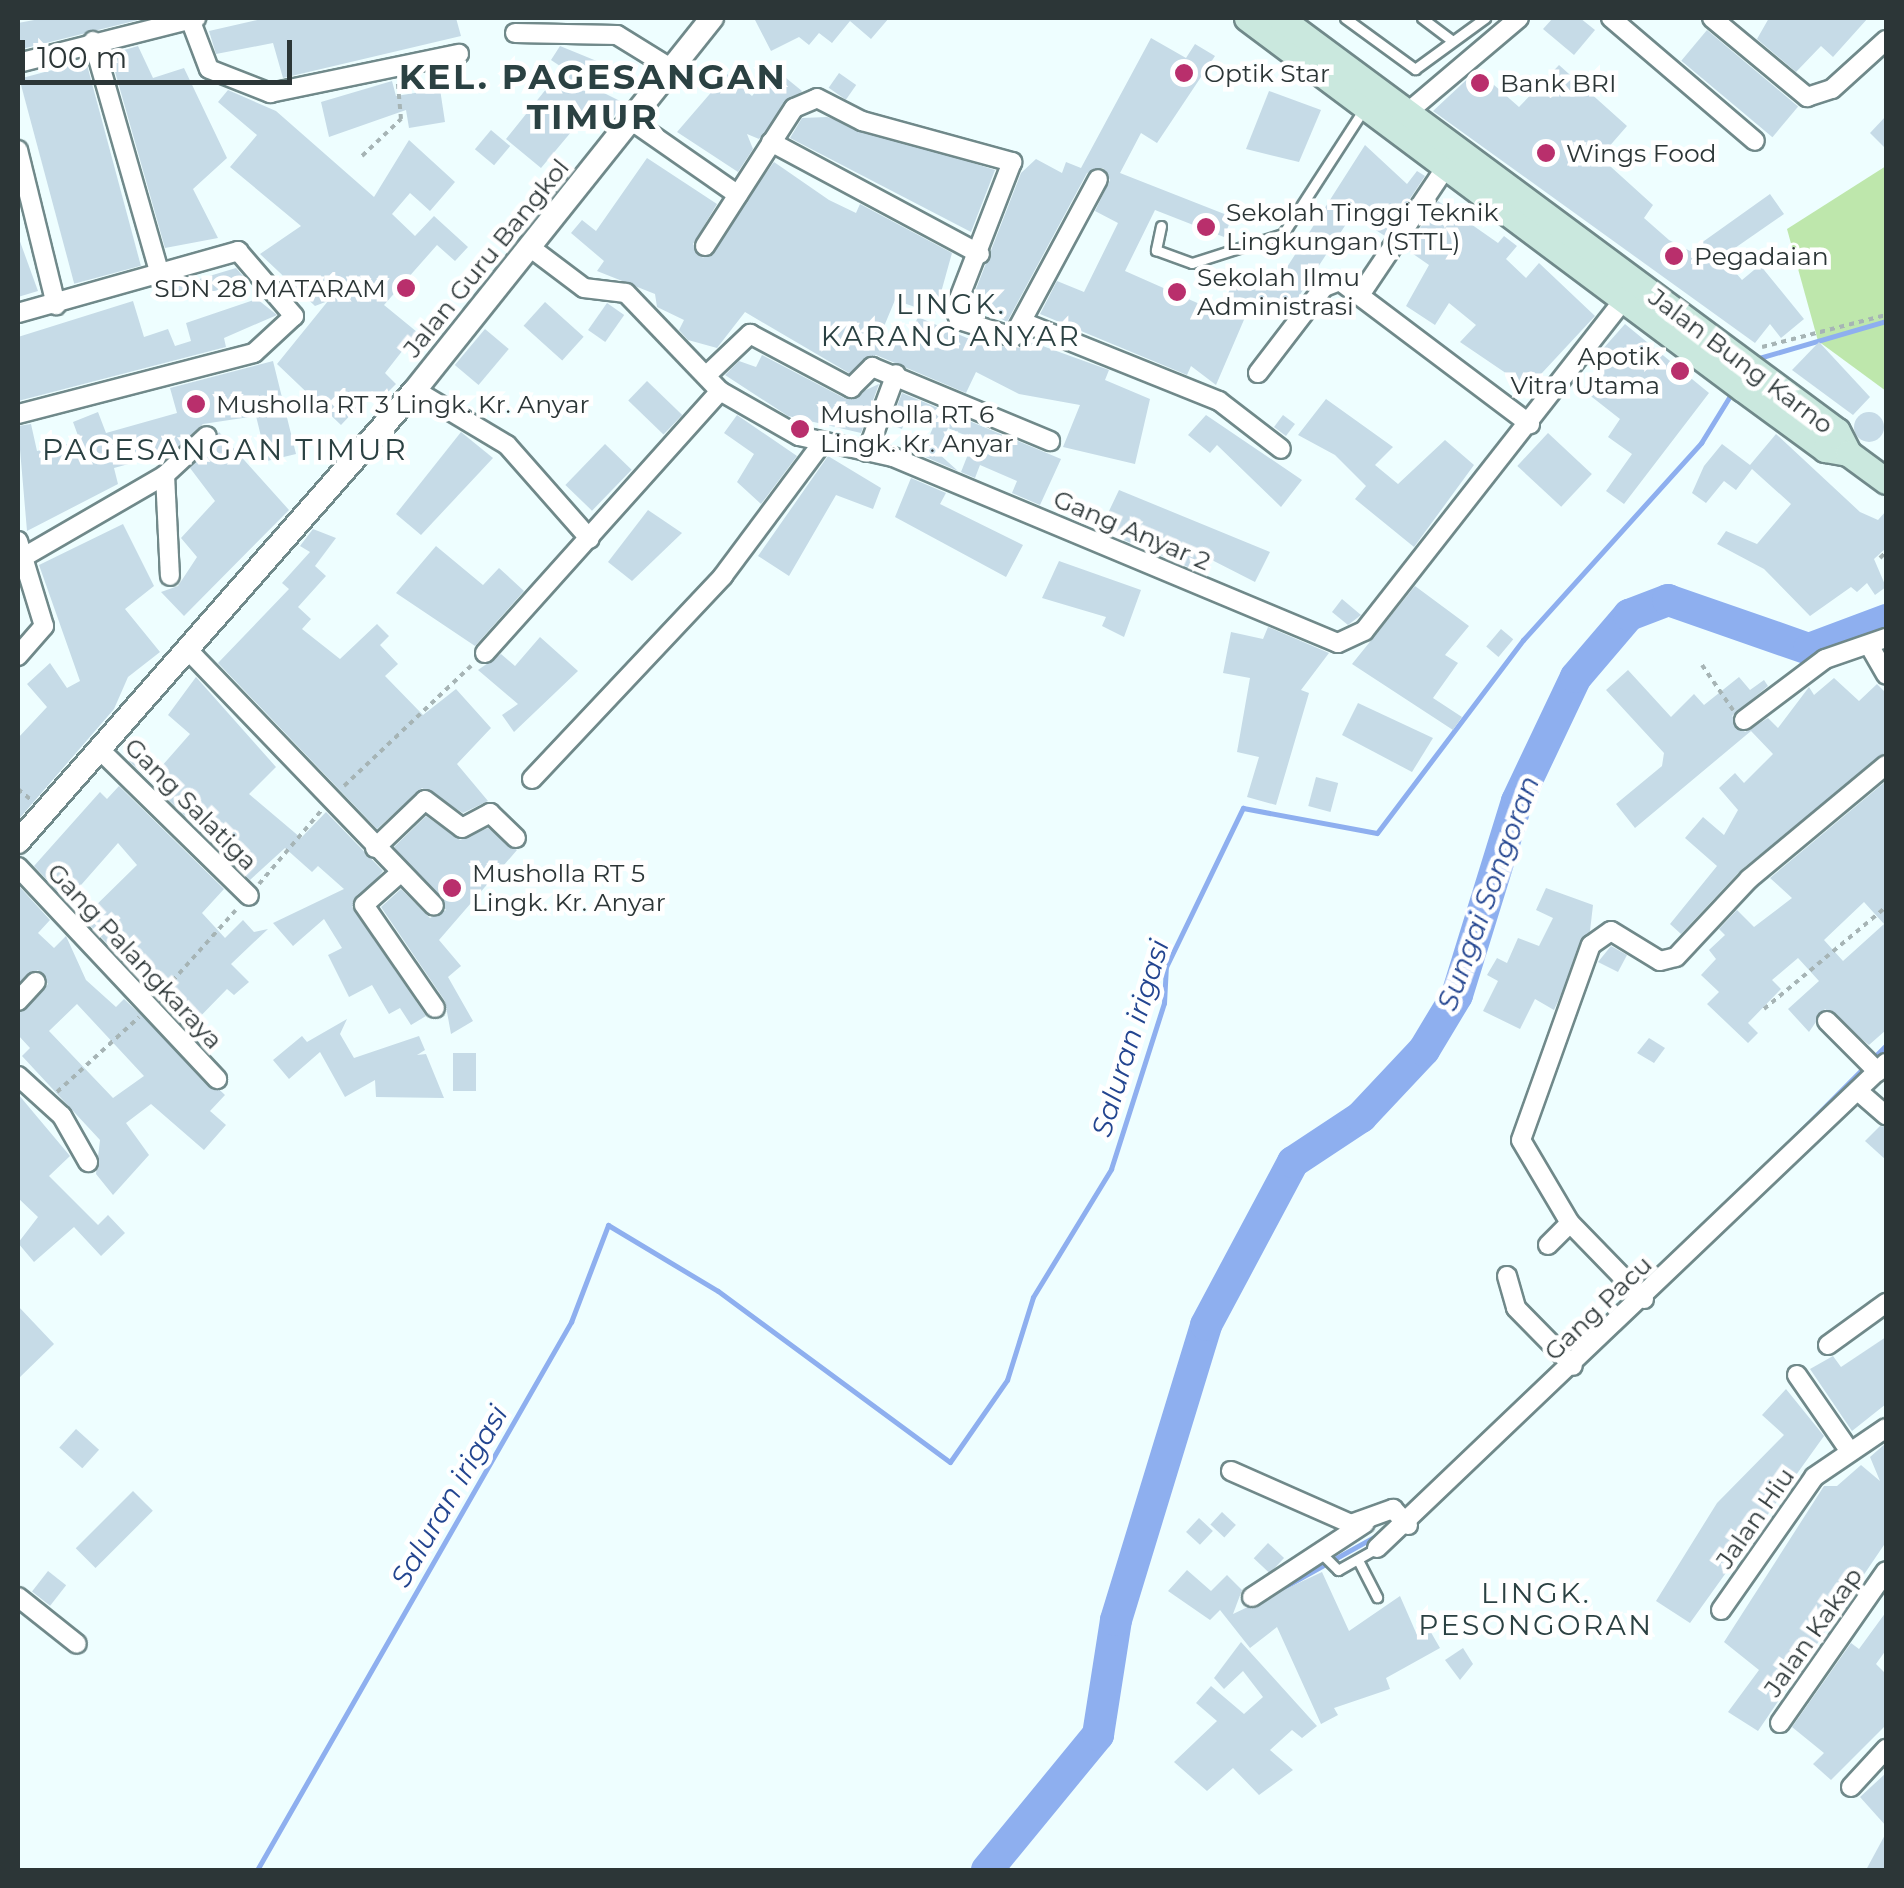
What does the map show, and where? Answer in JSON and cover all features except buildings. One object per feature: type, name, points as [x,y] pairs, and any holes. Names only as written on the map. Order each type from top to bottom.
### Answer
[{"type":"main road","points":[[1248,18],[1366,106],[1400,119],[1446,167],[1630,292]]},
{"type":"main road","name":"Jalan Bung Karno","points":[[1280,18],[1400,119],[1630,292],[1738,369],[1838,431],[1848,452],[1886,481]]},
{"type":"street","points":[[18,63],[162,22],[193,18],[209,69],[270,93],[458,54]]},
{"type":"street","name":"Jalan Guru Bangkol","points":[[18,842],[414,390],[712,18]]},
{"type":"street","points":[[1400,119],[1519,18]]},
{"type":"street","points":[[1611,18],[1754,142]]},
{"type":"street","points":[[1712,18],[1807,97],[1832,89],[1886,40]]},
{"type":"street","points":[[515,33],[617,34],[672,68]]},
{"type":"street","points":[[93,41],[158,271]]},
{"type":"street","points":[[705,246],[771,142],[810,96],[862,121],[1012,162],[956,316],[1008,337],[1023,327],[1098,179]]},
{"type":"street","points":[[632,121],[738,196]]},
{"type":"street","points":[[771,142],[980,254]]},
{"type":"street","points":[[18,150],[56,305]]},
{"type":"street","points":[[1362,292],[1446,167]]},
{"type":"street","points":[[485,653],[720,391],[709,373],[626,293],[593,291],[574,282],[531,248]]},
{"type":"street","points":[[18,313],[234,252],[249,258],[293,309],[273,343],[18,414]]},
{"type":"street","points":[[1258,374],[1324,287],[1340,281],[1362,292],[1530,424]]},
{"type":"street","name":"Gang Anyar 2","points":[[720,391],[822,443],[867,452],[1350,642],[1530,424],[1630,292]]},
{"type":"street","points":[[1023,327],[1219,401],[1281,449]]},
{"type":"street","points":[[709,373],[750,334],[851,388],[868,368],[896,374],[1050,441]]},
{"type":"street","points":[[867,452],[896,374]]},
{"type":"street","points":[[414,390],[507,445],[590,539]]},
{"type":"street","points":[[18,656],[44,626],[22,582],[20,550],[165,476],[207,436]]},
{"type":"street","points":[[532,778],[723,576],[822,443]]},
{"type":"street","points":[[165,476],[170,576]]},
{"type":"street","points":[[1744,720],[1825,658],[1878,642],[1886,674]]},
{"type":"street","points":[[186,649],[434,906]]},
{"type":"street","name":"Gang Salatiga","points":[[98,748],[248,896]]},
{"type":"street","points":[[1638,1293],[1570,1223],[1522,1140],[1591,945],[1610,931],[1660,961],[1676,957],[1742,886],[1886,765]]},
{"type":"street","points":[[374,848],[425,800],[462,828],[490,813],[516,838]]},
{"type":"street","name":"Gang Palangkaraya","points":[[18,867],[217,1079]]},
{"type":"street","points":[[400,873],[364,905],[434,1008]]},
{"type":"street","points":[[18,1001],[36,982]]},
{"type":"street","points":[[1827,1021],[1875,1065]]},
{"type":"street","name":"Gang Pacu","points":[[1378,1548],[1638,1293],[1858,1091],[1875,1065]]},
{"type":"street","points":[[18,1076],[46,1102],[88,1162]]},
{"type":"street","points":[[1858,1091],[1886,1114]]},
{"type":"street","points":[[1548,1245],[1570,1223]]},
{"type":"street","points":[[1507,1276],[1516,1308],[1568,1361]]},
{"type":"street","points":[[1828,1345],[1886,1303]]},
{"type":"street","points":[[1796,1375],[1849,1450]]},
{"type":"street","name":"Jalan Hiu","points":[[1722,1610],[1803,1490],[1849,1450],[1886,1428]]},
{"type":"street","points":[[1230,1471],[1365,1524],[1404,1519]]},
{"type":"street","points":[[1252,1597],[1327,1561],[1365,1524]]},
{"type":"street","name":"Jalan Kakap","points":[[1780,1722],[1886,1570]]},
{"type":"street","points":[[18,1596],[77,1644]]},
{"type":"street","points":[[1851,1787],[1886,1749]]},
{"type":"lane","points":[[1345,18],[1411,69],[1485,18]]},
{"type":"lane","points":[[1422,18],[1452,40]]},
{"type":"lane","points":[[1161,226],[1156,250],[1192,263],[1283,234],[1366,106]]},
{"type":"lane","name":"Gang Pacu","points":[[1327,1561],[1358,1560],[1378,1548]]},
{"type":"lane","points":[[1358,1560],[1377,1596]]},
{"type":"path","points":[[362,156],[406,110],[394,69]]},
{"type":"path","points":[[1738,369],[1770,346],[1886,315]]},
{"type":"path","points":[[1880,558],[1886,552]]},
{"type":"path","points":[[1702,665],[1744,720]]},
{"type":"path","points":[[46,1102],[148,1008],[329,800],[466,671]]},
{"type":"path","points":[[1764,1009],[1886,907]]},
{"type":"green space","points":[[1886,166],[1886,391],[1818,341],[1787,229]]},
{"type":"waterway","name":"Saluran irigasi","points":[[1752,360],[1886,321]]},
{"type":"waterway","name":"Saluran irigasi","points":[[257,1870],[571,1322],[608,1225],[718,1291],[950,1462],[1007,1380],[1033,1297],[1111,1169],[1164,1003],[1166,967],[1243,808],[1377,833],[1523,640],[1701,443],[1733,391]]},
{"type":"waterway","name":"Sungai Songoran","points":[[987,1870],[1098,1735],[1116,1620],[1206,1325],[1293,1162],[1361,1117],[1424,1050],[1457,995],[1517,801],[1576,677],[1629,615],[1668,600],[1809,649],[1886,620]]},
{"type":"waterway","name":"Saluran irigasi","points":[[1765,1167],[1886,1045]]},
{"type":"waterway","name":"Saluran irigasi","points":[[1277,1591],[1381,1533]]},
{"type":"place","name":"Optik Star","points":[[1184,73]]},
{"type":"place","name":"Bank BRI","points":[[1480,83]]},
{"type":"place","name":"Wings Food","points":[[1546,153]]},
{"type":"place","name":"Sekolah Tinggi Teknik Lingkungan (STTL)","points":[[1206,227]]},
{"type":"place","name":"Pegadaian","points":[[1674,256]]},
{"type":"place","name":"SDN 28 MATARAM","points":[[406,288]]},
{"type":"place","name":"Sekolah Ilmu Administrasi","points":[[1177,292]]},
{"type":"place","name":"Apotik Vitra Utama","points":[[1680,371]]},
{"type":"place","name":"Musholla RT 3 Lingk. Kr. Anyar","points":[[196,404]]},
{"type":"place","name":"Musholla RT 6 Lingk. Kr. Anyar","points":[[800,429]]},
{"type":"place","name":"Musholla RT 5 Lingk. Kr. Anyar","points":[[452,888]]},
{"type":"district","name":"KEL. PAGESANGAN TIMUR","points":[[593,97]]},
{"type":"district","name":"LINGK. KARANG ANYAR","points":[[951,320]]},
{"type":"district","name":"PAGESANGAN TIMUR","points":[[225,450]]},
{"type":"district","name":"LINGK. PESONGORAN","points":[[1536,1609]]}]
